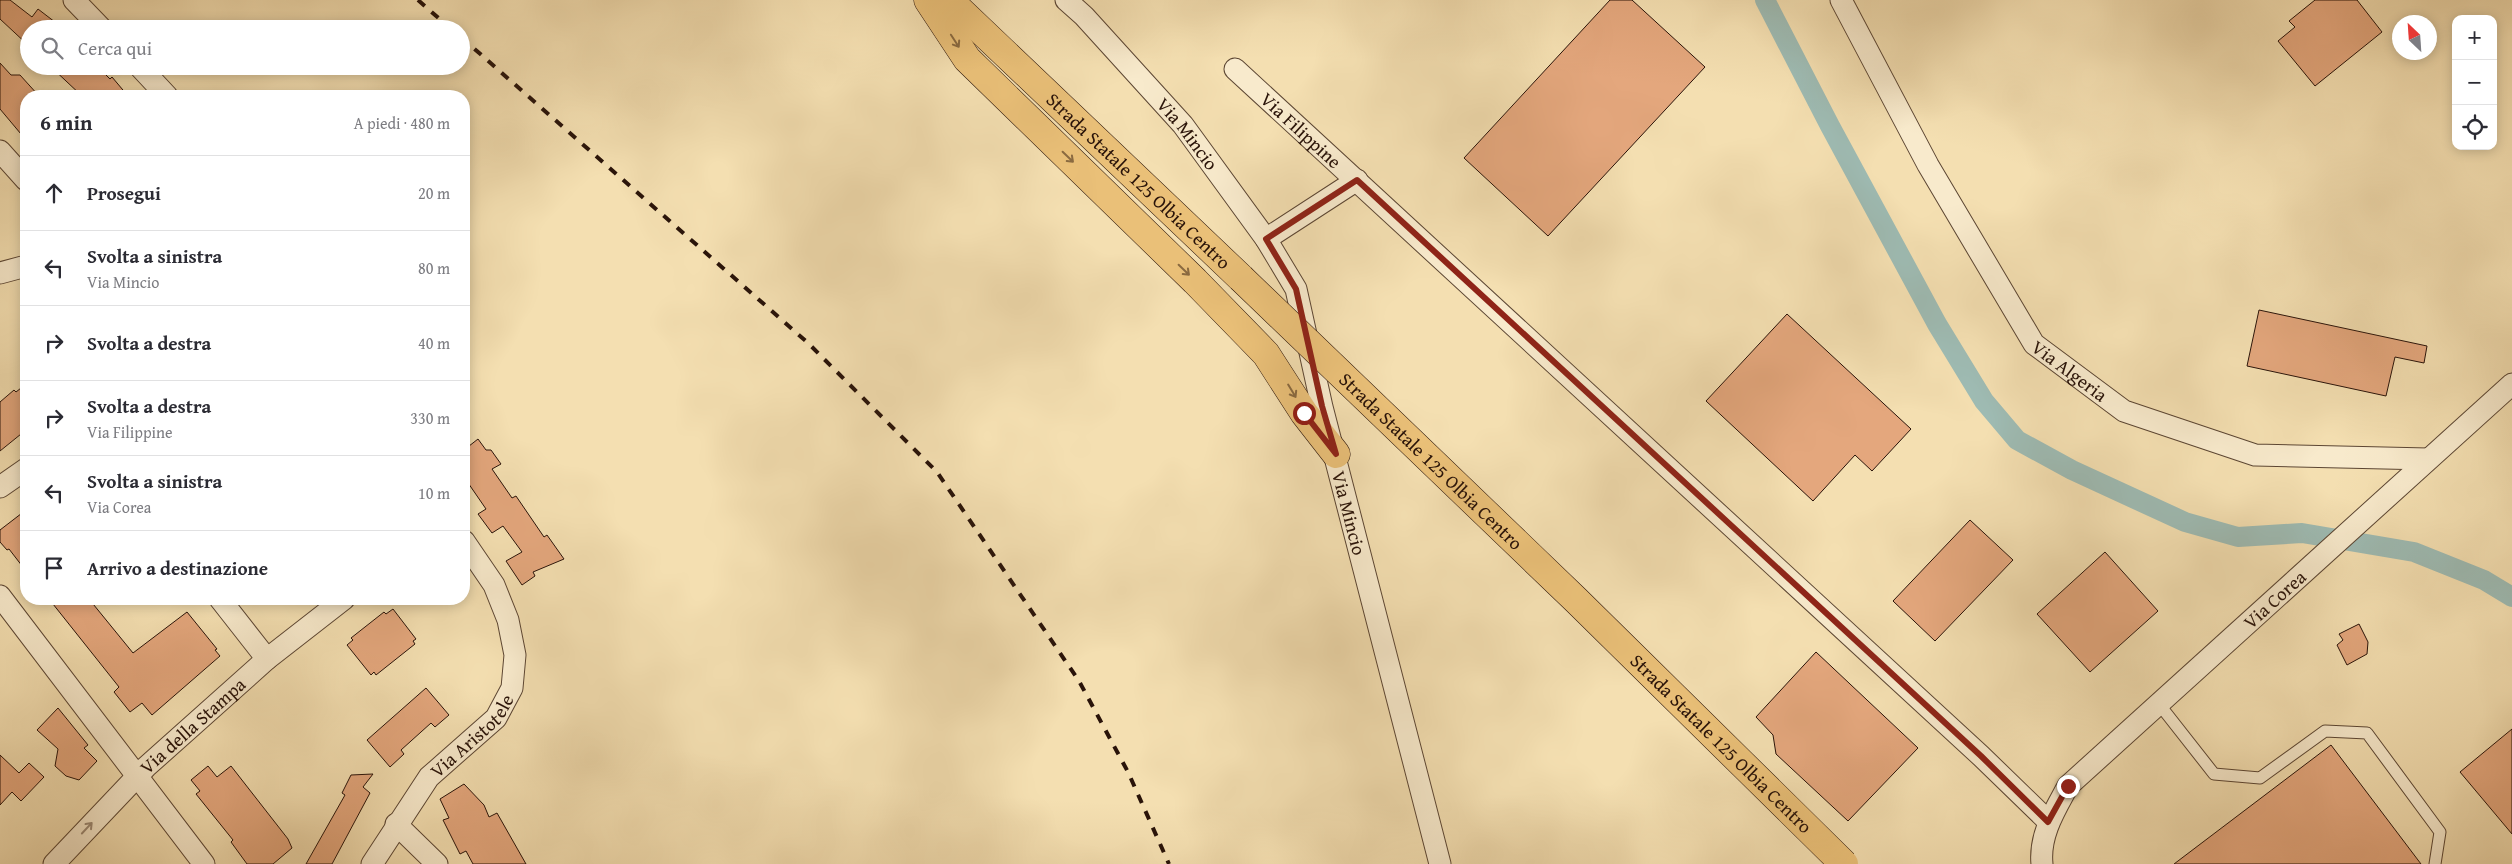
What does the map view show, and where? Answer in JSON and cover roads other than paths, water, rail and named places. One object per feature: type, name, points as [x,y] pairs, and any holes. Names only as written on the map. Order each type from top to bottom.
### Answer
[{"type":"main road","points":[[928,0],[966,59],[1195,281],[1266,354],[1304,413],[1336,454]]},
{"type":"main road","name":"Strada Statale 125 Olbia Centro","points":[[949,0],[1242,278],[1590,614],[1844,864]]},
{"type":"street","points":[[74,0],[93,20]]},
{"type":"street","name":"Via Mincio","points":[[1066,0],[1084,16],[1184,125],[1266,239],[1296,289],[1322,406],[1336,454],[1440,864]]},
{"type":"street","name":"Via Algeria","points":[[1841,0],[1928,165],[2034,344],[2124,411],[2255,455],[2428,459]]},
{"type":"street","name":"Via Filippine","points":[[1235,69],[1974,749],[2048,822]]},
{"type":"street","points":[[147,75],[161,90]]},
{"type":"street","points":[[0,151],[20,173]]},
{"type":"street","points":[[1266,239],[1357,180]]},
{"type":"street","points":[[0,273],[20,268]]},
{"type":"street","name":"Via Corea","points":[[2042,864],[2041,854],[2048,822],[2068,786],[2512,384]]},
{"type":"street","points":[[0,487],[20,473]]},
{"type":"street","name":"Via Aristotele","points":[[372,864],[396,824],[430,777],[496,718],[512,688],[515,655],[508,620],[494,585],[470,550]]},
{"type":"street","points":[[0,596],[204,864]]},
{"type":"street","points":[[225,605],[267,659]]},
{"type":"street","name":"Via della Stampa","points":[[54,864],[137,776],[267,659],[336,605]]},
{"type":"street","points":[[396,824],[436,864]]},
{"type":"lane","points":[[2159,704],[2214,774],[2260,778],[2325,731],[2367,733],[2440,832],[2435,864]]},
{"type":"waterway","points":[[1765,0],[1830,126],[1937,324],[1984,401],[2017,440],[2072,470],[2185,522],[2238,537],[2302,533],[2414,552],[2484,580],[2512,597]]},
{"type":"railway","points":[[418,0],[441,20]]},
{"type":"railway","points":[[470,45],[808,343],[937,472],[1079,681],[1128,772],[1169,864]]}]
